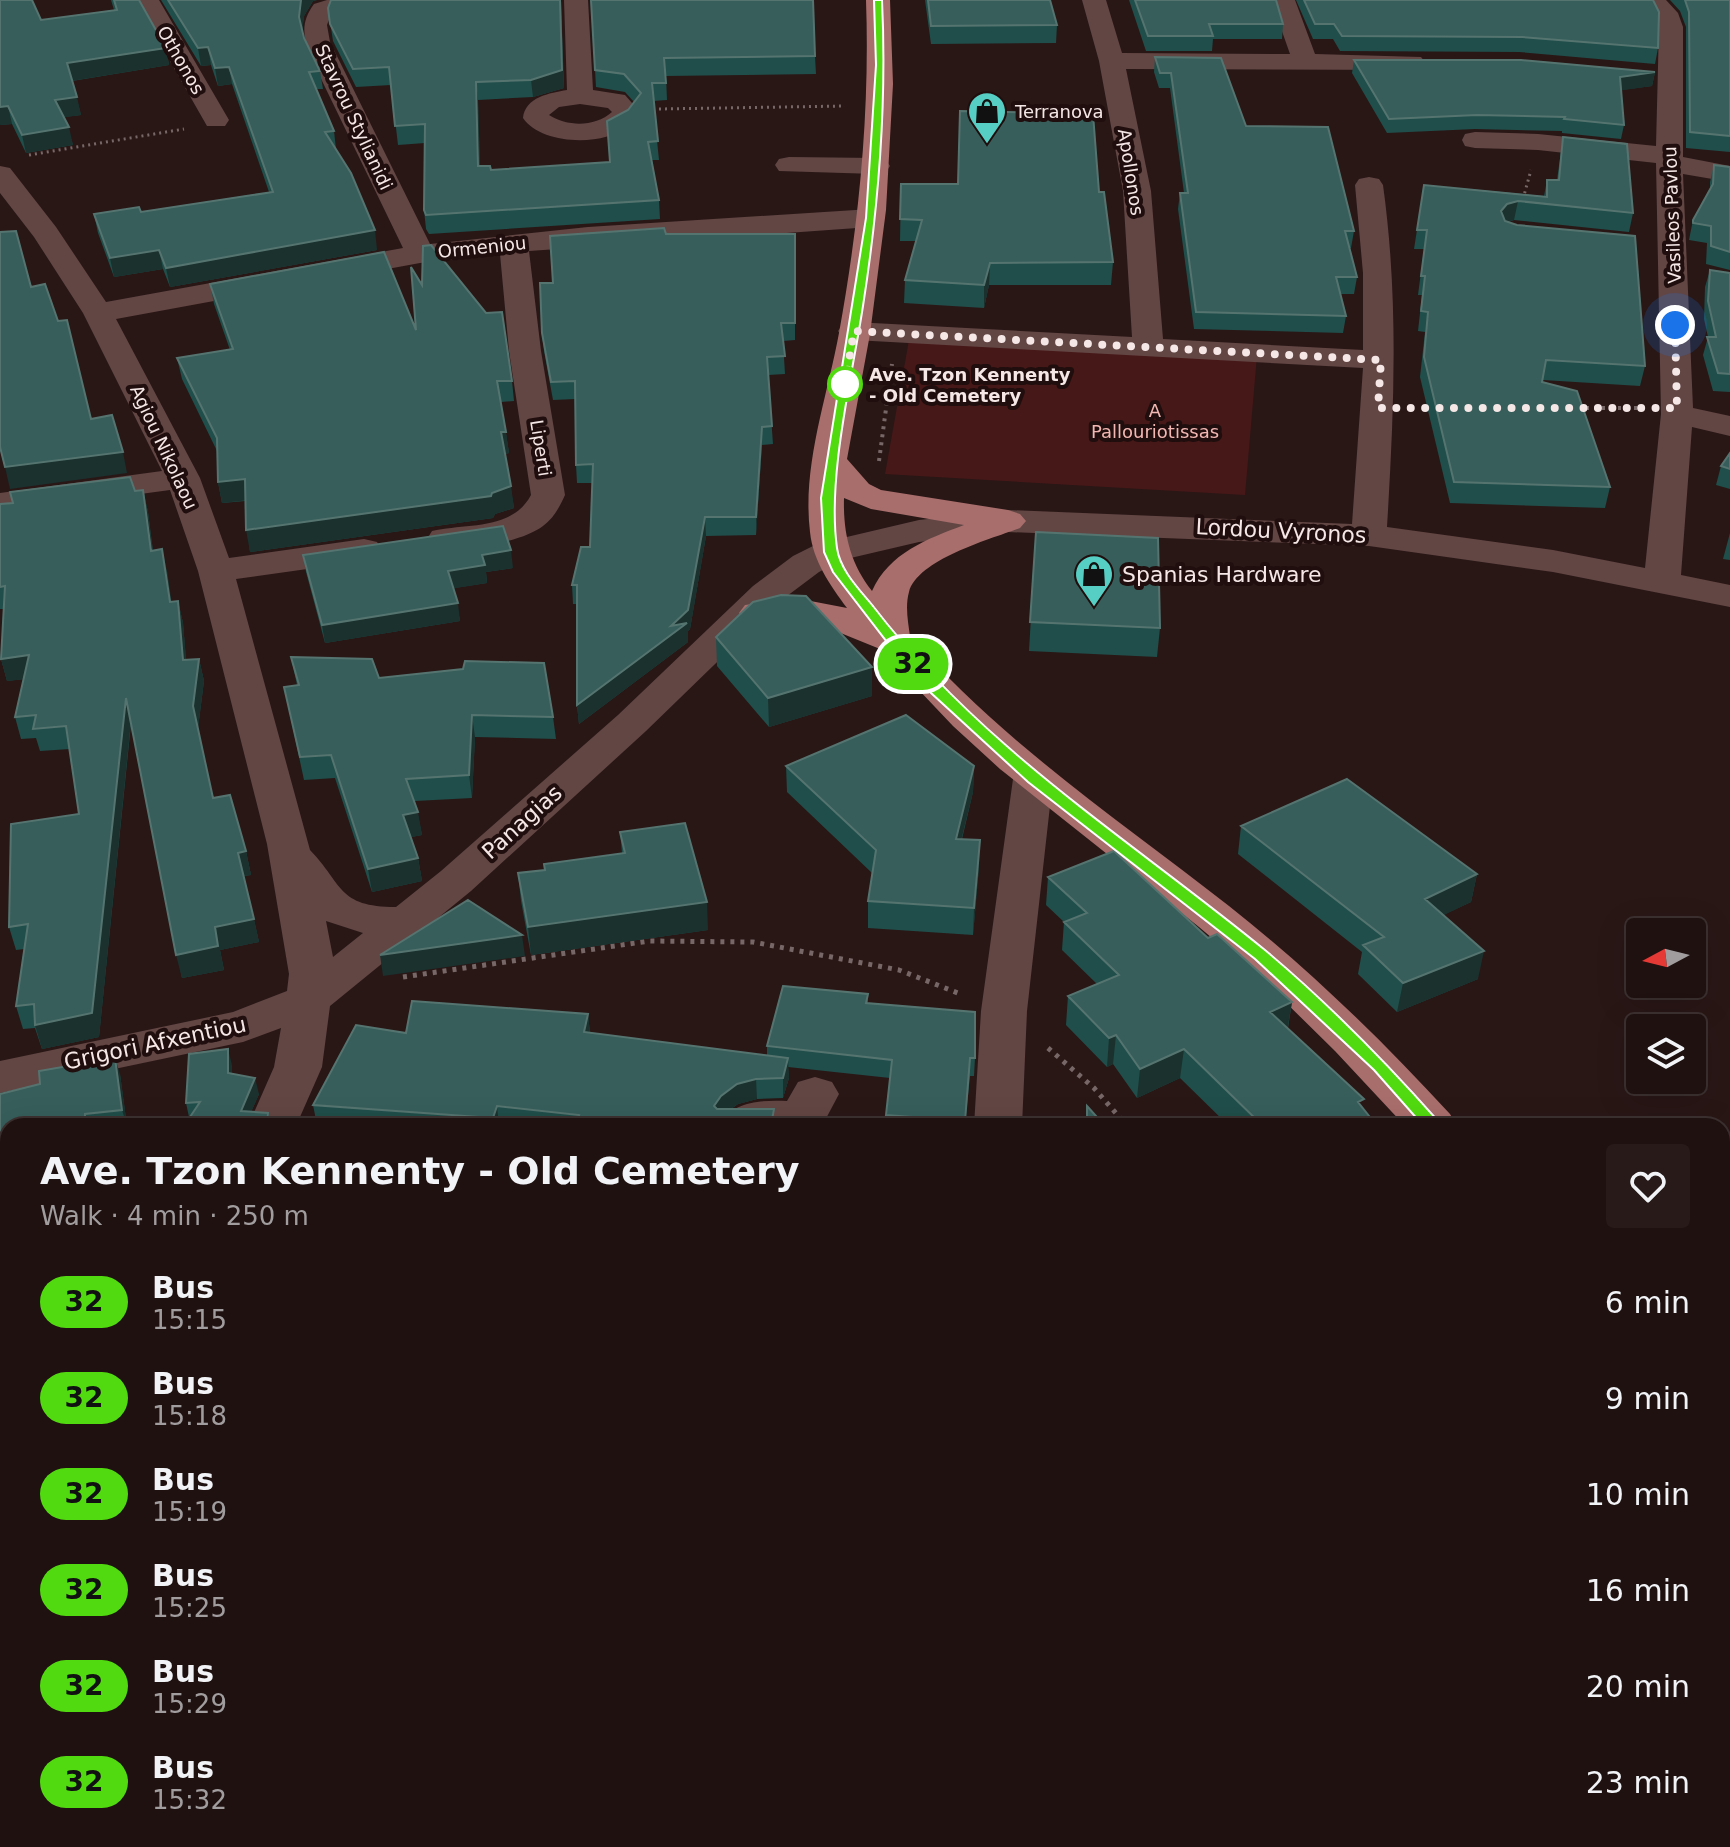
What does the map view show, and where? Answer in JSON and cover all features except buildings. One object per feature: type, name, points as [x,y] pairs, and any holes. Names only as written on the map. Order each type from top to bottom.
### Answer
[{"type":"main road","points":[[878,0],[881,65],[876,166],[871,218],[827,498],[830,552],[840,572],[891,640],[935,690],[1033,779],[1261,955],[1380,1066],[1426,1118]]},
{"type":"main road","points":[[832,462],[857,491],[871,499],[916,509],[1008,521]]},
{"type":"main road","points":[[891,640],[891,587],[902,573],[934,551],[1008,521]]},
{"type":"main road","points":[[740,620],[782,608],[814,609],[891,640]]},
{"type":"street","name":"Othonos","points":[[147,0],[216,120]]},
{"type":"street","name":"Stavrou Stylianidi","points":[[354,0],[322,9],[314,25],[316,36],[321,54],[420,254]]},
{"type":"street","points":[[576,0],[580,96]]},
{"type":"street","name":"Apollonos","points":[[1094,0],[1112,61],[1137,191],[1148,348]]},
{"type":"street","points":[[1283,0],[1305,60]]},
{"type":"street","name":"Vasileos Pavlou","points":[[1652,0],[1666,13],[1671,27],[1670,159],[1683,264],[1677,411],[1662,580]]},
{"type":"street","points":[[1112,61],[1442,62]]},
{"type":"street","points":[[1639,73],[1670,76]]},
{"type":"street","points":[[580,96],[616,101],[626,111],[618,122],[581,131],[552,128],[536,118],[536,112],[551,101],[580,96]]},
{"type":"street","points":[[1475,140],[1538,142],[1670,159],[1730,174]]},
{"type":"street","name":"Agiou Nikolaou","points":[[8,165],[31,236],[98,313],[183,478],[216,571],[288,844],[316,995]]},
{"type":"street","points":[[789,165],[876,166]]},
{"type":"street","points":[[1369,185],[1378,245],[1381,360],[1369,535]]},
{"type":"street","name":"Ormeniou","points":[[98,313],[420,254],[588,236],[871,218]]},
{"type":"street","name":"Liperti","points":[[216,571],[510,528],[533,517],[546,502],[548,488],[525,351],[514,244]]},
{"type":"street","points":[[1641,244],[1683,264]]},
{"type":"street","points":[[854,331],[1381,360]]},
{"type":"street","points":[[1677,411],[1730,426]]},
{"type":"street","points":[[0,503],[183,478]]},
{"type":"street","name":"Lordou Vyronos","points":[[830,552],[919,531],[1008,521],[1209,527],[1369,535],[1553,561],[1662,580],[1730,596]]},
{"type":"street","name":"Panagias","points":[[316,995],[407,921],[632,723],[787,577],[830,552]]},
{"type":"street","points":[[998,1118],[1004,1011],[1033,779]]},
{"type":"street","name":"Agiou Nikolaou","points":[[288,844],[315,892],[342,914],[374,922],[407,921]]},
{"type":"street","points":[[276,1118],[298,1067],[316,995]]},
{"type":"street","name":"Grigori Afxentiou","points":[[0,1077],[243,1026],[316,995]]},
{"type":"street","points":[[758,1118],[803,1117],[815,1094]]},
{"type":"path","points":[[626,111],[848,106]]},
{"type":"path","points":[[8,165],[156,136],[216,120]]},
{"type":"path","points":[[1522,202],[1538,142]]},
{"type":"path","points":[[878,470],[893,356],[899,347],[928,346],[930,336]]},
{"type":"path","points":[[1567,408],[1677,411]]},
{"type":"path","points":[[316,995],[649,941],[753,942],[899,970],[1004,1011],[1094,1088],[1120,1118]]},
{"type":"green space","name":"A Pallouriotissas","points":[[909,340],[1257,355],[1245,495],[885,474]]},
{"type":"bus line","name":"32","points":[[878,0],[881,65],[876,166],[871,218],[827,498],[830,552],[857,596],[935,690],[1033,779],[1261,955],[1380,1066],[1426,1118]]},
{"type":"place","name":"Terranova","points":[[987,145]]},
{"type":"place","name":"Ave. Tzon Kennenty - Old Cemetery","points":[[845,384]]},
{"type":"place","name":"Spanias Hardware","points":[[1094,608]]},
{"type":"route","points":[[845,384],[854,331],[1381,360],[1378,408],[1677,408],[1675,325]]}]
